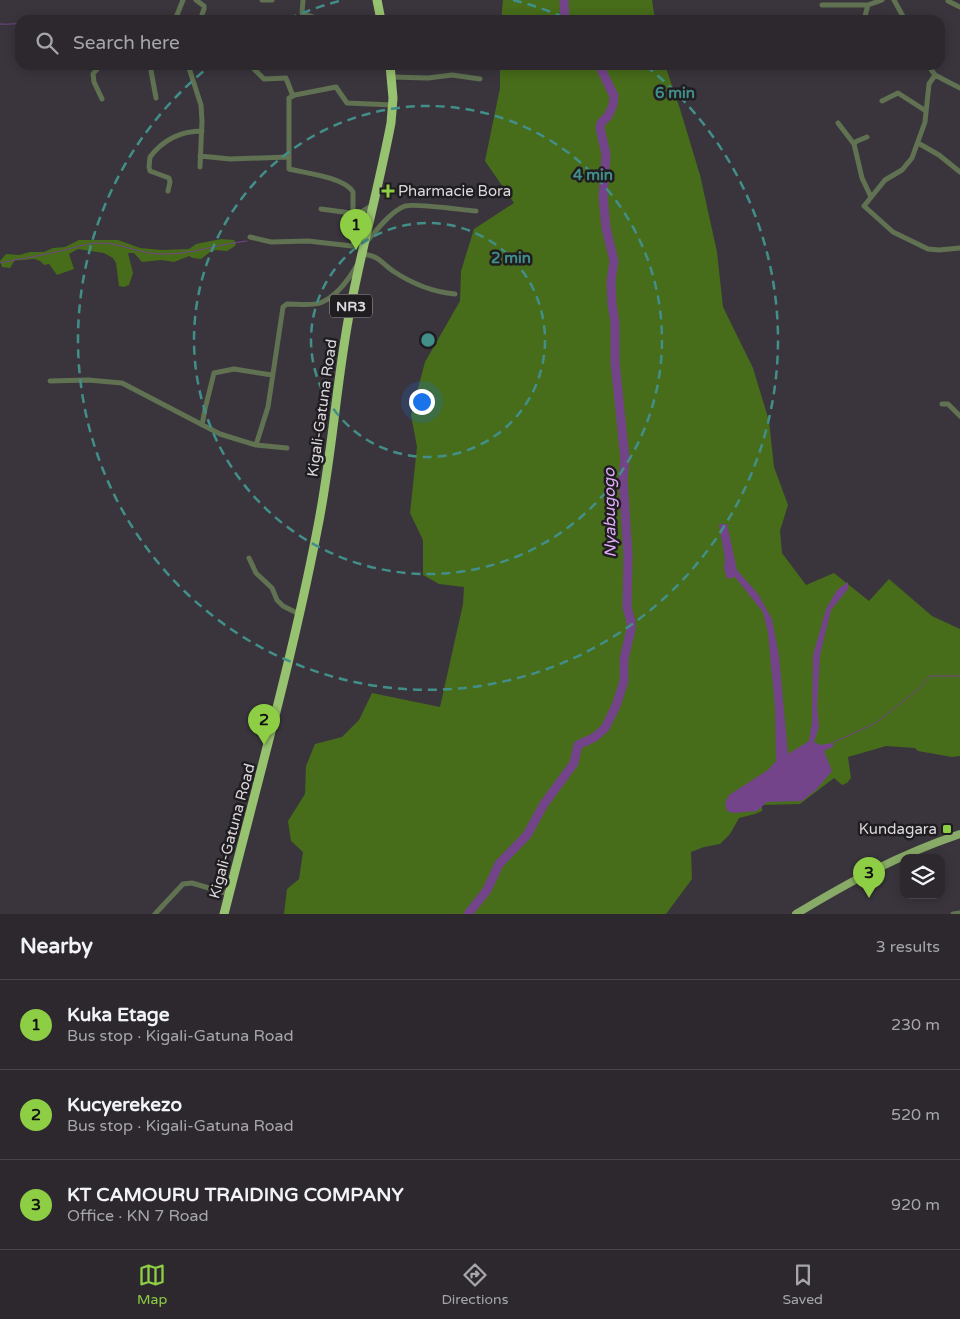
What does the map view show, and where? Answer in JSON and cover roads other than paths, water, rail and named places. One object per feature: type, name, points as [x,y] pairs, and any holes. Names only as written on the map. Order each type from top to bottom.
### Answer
[{"type":"highway","points":[[377,0],[380,15]]},
{"type":"highway","name":"Kigali-Gatuna Road","points":[[224,914],[270,739],[313,550],[328,474],[350,308],[390,129],[393,105],[391,70]]},
{"type":"highway","name":"Kigali-Gatuna Road","points":[[228,914],[277,734],[302,619],[313,550]]},
{"type":"main road","points":[[796,914],[842,886],[895,858],[960,834]]},
{"type":"street","points":[[177,15],[183,0]]},
{"type":"street","points":[[196,0],[200,2],[204,10],[202,15]]},
{"type":"street","points":[[262,0],[272,0]]},
{"type":"street","points":[[303,0],[302,13],[308,15]]},
{"type":"street","points":[[822,5],[868,5],[882,0]]},
{"type":"street","points":[[894,0],[903,15]]},
{"type":"street","points":[[948,1],[960,8]]},
{"type":"street","points":[[865,15],[868,5]]},
{"type":"street","points":[[96,70],[93,74],[94,82],[102,99]]},
{"type":"street","points":[[151,70],[156,98]]},
{"type":"street","points":[[190,70],[201,105],[200,167]]},
{"type":"street","points":[[255,70],[264,79],[286,78],[292,96]]},
{"type":"street","points":[[932,70],[935,75],[960,88]]},
{"type":"street","points":[[392,77],[423,78],[452,75],[480,79]]},
{"type":"street","points":[[935,75],[929,84],[925,122],[908,164],[886,180],[864,206],[893,232],[928,249],[960,248]]},
{"type":"street","points":[[352,214],[353,192],[351,189],[327,177],[289,169],[289,98],[336,87],[347,103],[393,105]]},
{"type":"street","points":[[882,101],[898,93],[926,111]]},
{"type":"street","points":[[838,123],[854,144],[862,178],[872,197]]},
{"type":"street","points":[[168,192],[169,178],[150,171],[148,167],[150,157],[173,137],[192,131],[202,131]]},
{"type":"street","points":[[854,144],[867,137]]},
{"type":"street","points":[[918,143],[939,155],[960,172]]},
{"type":"street","points":[[200,156],[230,158],[289,157]]},
{"type":"street","points":[[321,208],[358,214],[374,205]]},
{"type":"street","points":[[365,243],[403,207],[414,205],[476,211]]},
{"type":"street","points":[[250,237],[271,242],[298,241],[352,246],[362,212]]},
{"type":"street","points":[[256,445],[268,407],[285,305],[315,304],[327,299],[350,278],[363,254],[379,258],[392,270],[431,290],[455,294]]},
{"type":"street","points":[[202,425],[214,373],[234,369],[272,375]]},
{"type":"street","points":[[50,381],[88,380],[122,383],[233,439],[256,445],[287,448]]},
{"type":"street","points":[[942,404],[948,404],[960,416]]},
{"type":"street","points":[[248,558],[256,573],[272,588],[277,600],[283,606],[299,614]]},
{"type":"street","points":[[155,914],[186,883],[229,894]]},
{"type":"street","points":[[953,914],[960,913]]},
{"type":"waterway","name":"Nyabugogo","points":[[564,0],[565,15]]},
{"type":"waterway","points":[[0,24],[15,24]]},
{"type":"waterway","name":"Nyabugogo","points":[[468,914],[487,890],[499,864],[527,835],[544,804],[574,763],[578,745],[595,737],[605,728],[616,706],[624,681],[624,659],[631,629],[627,607],[628,555],[623,479],[625,459],[615,362],[615,322],[611,281],[614,261],[606,228],[603,197],[606,154],[600,128],[601,123],[608,116],[613,105],[614,96],[601,70]]},
{"type":"waterway","points":[[0,263],[95,243],[108,243],[153,254],[172,254],[247,241]]},
{"type":"waterway","points":[[832,743],[874,724],[918,690],[930,676],[960,676]]},
{"type":"place","name":"Pharmacie Bora","points":[[388,191]]},
{"type":"place","name":"Kuka Etage","points":[[356,250]]},
{"type":"place","name":"Kucyerekezo","points":[[264,745]]},
{"type":"place","name":"Kundagara","points":[[947,829]]},
{"type":"place","name":"KT CAMOURU TRAIDING COMPANY","points":[[869,898]]}]
